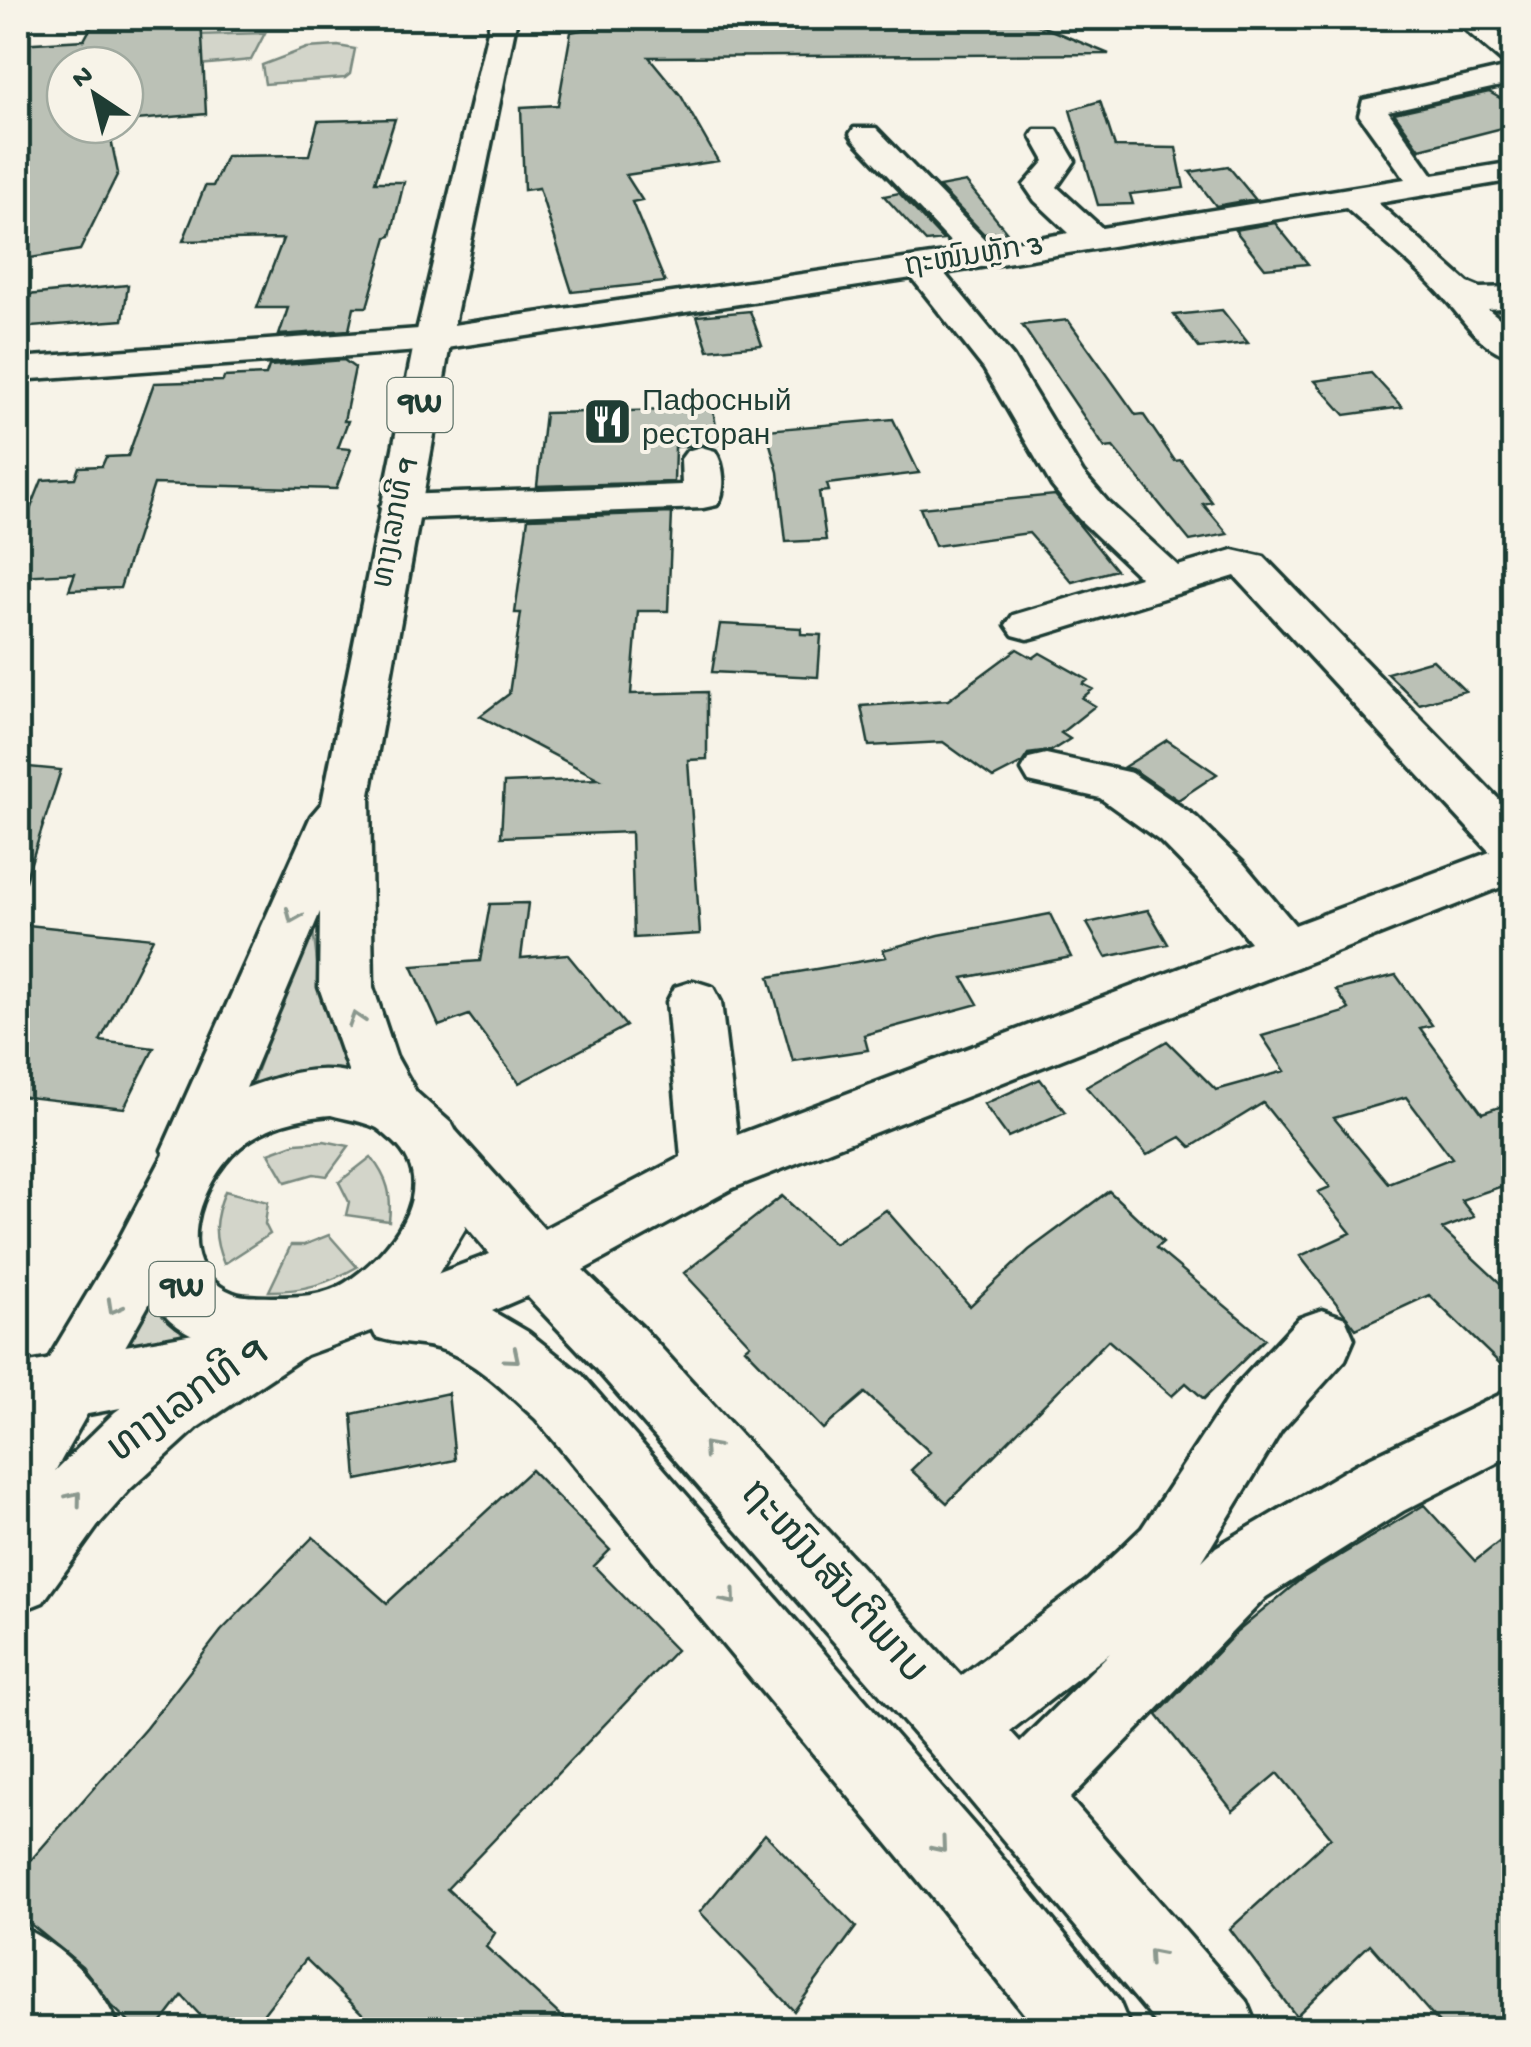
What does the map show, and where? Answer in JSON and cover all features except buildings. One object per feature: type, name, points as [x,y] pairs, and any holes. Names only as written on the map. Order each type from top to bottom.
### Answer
[{"type":"street","name":"ທາງເລກທີ 9","points":[[18,1576],[40,1540],[97,1470],[158,1416],[286,1336],[346,1315],[393,1287],[426,1248],[437,1227],[444,1184],[415,1128],[369,1058],[346,987],[346,795],[433,339],[504,18]]},
{"type":"street","points":[[1465,18],[1514,57]]},
{"type":"street","points":[[1424,186],[1374,114],[1373,106],[1514,74]]},
{"type":"street","points":[[865,134],[983,257]]},
{"type":"street","points":[[1046,136],[1060,161],[1055,172],[1040,185],[1096,239]]},
{"type":"street","name":"ຖະໜົນຫຼັກ 3","points":[[18,369],[433,339],[921,267],[1514,171]]},
{"type":"street","points":[[1352,197],[1456,290],[1480,322],[1514,347]]},
{"type":"street","points":[[921,267],[1000,365],[1066,478],[1093,510],[1170,582]]},
{"type":"street","points":[[1456,290],[1474,299],[1514,297]]},
{"type":"street","points":[[400,506],[702,496],[701,458]]},
{"type":"street","points":[[1028,625],[1234,563],[1258,573],[1514,846]]},
{"type":"street","points":[[1046,770],[1115,785],[1178,829],[1226,877],[1286,950]]},
{"type":"street","name":"ທາງເລກທີ 9","points":[[18,1472],[42,1393],[136,1268],[346,795]]},
{"type":"street","points":[[42,1393],[286,1336],[407,1316],[536,1264],[712,1170],[1514,862]]},
{"type":"street","points":[[694,1002],[712,1170]]},
{"type":"street","name":"ທາງເລກທີ 9","points":[[286,1336],[241,1326],[199,1306],[183,1290],[172,1273],[163,1232],[178,1178],[227,1126],[283,1098],[331,1092],[354,1094],[415,1128]]},
{"type":"street","name":"ຖະໜົນສັນຕິພາບ","points":[[415,1128],[536,1264],[620,1348],[956,1726],[1218,2030]]},
{"type":"street","points":[[407,1316],[452,1324],[502,1347],[559,1397],[960,1869],[1090,2030]]},
{"type":"street","points":[[956,1726],[1112,1606],[1167,1554],[1258,1410],[1322,1339]]},
{"type":"street","points":[[1017,1799],[1241,1572],[1379,1488],[1514,1419]]},
{"type":"street","points":[[18,1967],[79,2030]]},
{"type":"shaded area","points":[[265,33],[251,60],[145,70],[145,47],[158,36]]},
{"type":"shaded area","points":[[307,48],[355,49],[350,74],[345,78],[265,84],[262,65]]},
{"type":"shaded area","points":[[312,921],[321,994],[351,1076],[248,1094]]},
{"type":"shaded area","points":[[324,1141],[349,1146],[327,1176],[314,1174],[286,1182],[269,1153],[296,1143]]},
{"type":"shaded area","points":[[371,1157],[388,1187],[389,1221],[346,1215],[349,1202],[339,1182]]},
{"type":"shaded area","points":[[225,1191],[268,1202],[265,1224],[270,1234],[224,1264],[216,1228]]},
{"type":"shaded area","points":[[329,1235],[357,1267],[315,1285],[269,1291],[291,1245],[304,1245]]},
{"type":"shaded area","points":[[158,1285],[209,1339],[121,1357]]},
{"type":"place","name":"Пафосный ресторан","points":[[607,421]]}]
